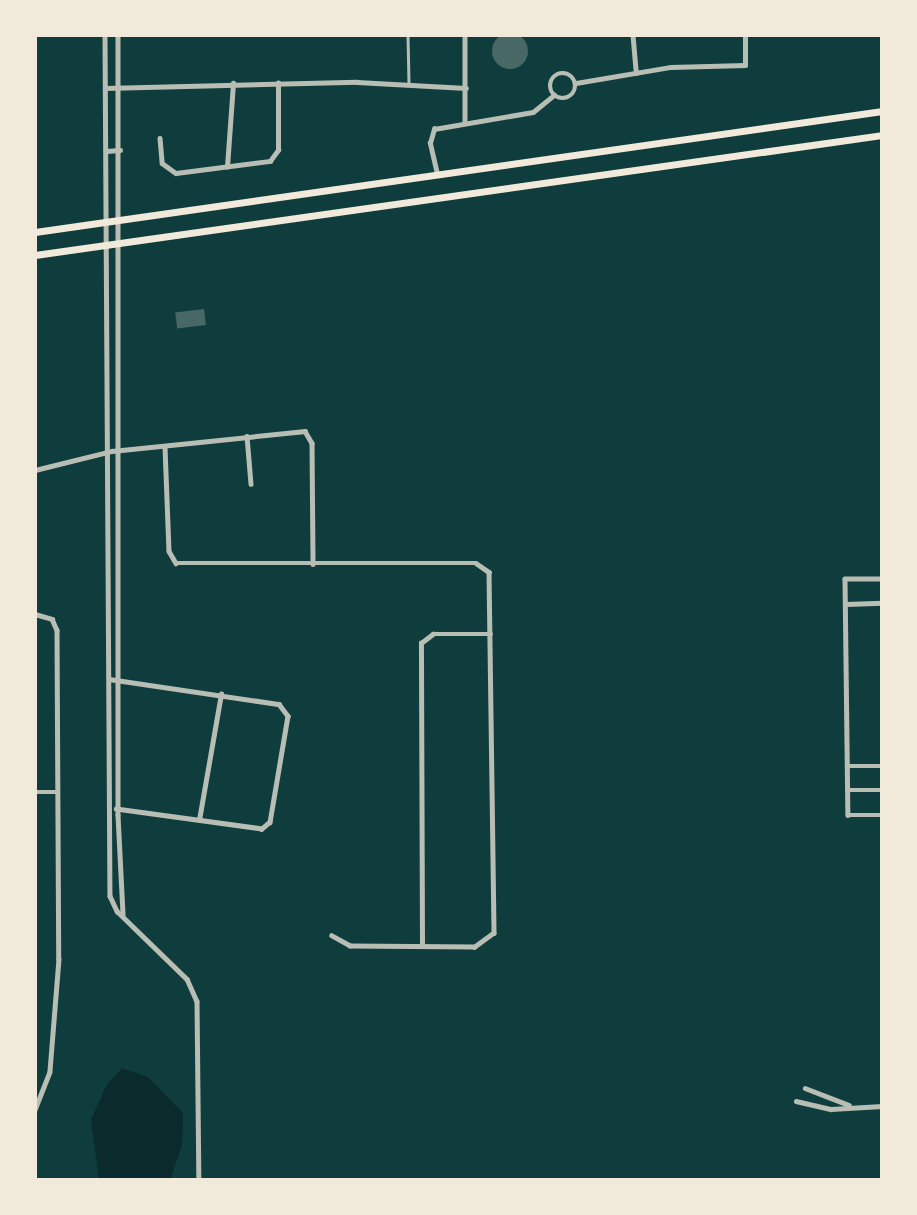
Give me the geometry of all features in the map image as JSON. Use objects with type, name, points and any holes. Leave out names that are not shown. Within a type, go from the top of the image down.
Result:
[{"type":"highway","points":[[35,232],[882,109]]},
{"type":"highway","points":[[35,255],[882,137]]},
{"type":"street","points":[[118,35],[121,220],[112,452],[110,896],[127,921],[187,979],[197,1001],[199,1180]]},
{"type":"street","points":[[465,35],[465,121]]},
{"type":"street","points":[[633,35],[636,73]]},
{"type":"street","points":[[576,83],[636,73],[745,65],[745,35]]},
{"type":"street","points":[[104,36],[119,903],[127,921]]},
{"type":"street","points":[[438,175],[430,136],[441,125],[533,112],[554,95],[555,75],[568,73],[576,83]]},
{"type":"street","points":[[228,167],[233,83]]},
{"type":"street","points":[[105,88],[233,83],[466,88]]},
{"type":"street","points":[[160,138],[162,163],[173,172],[228,167],[276,157],[278,83]]},
{"type":"street","points":[[554,95],[569,98],[576,83]]},
{"type":"street","points":[[106,151],[120,150]]},
{"type":"street","points":[[35,470],[112,452],[296,429],[312,443],[313,564]]},
{"type":"street","points":[[247,436],[251,484]]},
{"type":"street","points":[[165,447],[169,551],[176,563],[483,565],[489,572],[494,933],[482,946],[350,946],[332,936]]},
{"type":"street","points":[[882,579],[845,579],[848,815],[882,814]]},
{"type":"street","points":[[846,604],[882,603]]},
{"type":"street","points":[[35,614],[52,619],[57,630],[59,959],[50,1072],[35,1110]]},
{"type":"street","points":[[422,946],[421,643],[433,634],[491,634]]},
{"type":"street","points":[[109,679],[279,704],[288,721],[268,825],[253,831],[199,820],[109,809]]},
{"type":"street","points":[[199,820],[221,694]]},
{"type":"street","points":[[847,766],[882,765]]},
{"type":"street","points":[[847,790],[882,790]]},
{"type":"street","points":[[35,792],[58,792]]},
{"type":"street","points":[[805,1088],[850,1105]]},
{"type":"street","points":[[796,1101],[831,1109],[850,1105],[882,1106]]},
{"type":"lane","points":[[408,35],[409,87]]},
{"type":"water","points":[[122,1068],[148,1077],[183,1113],[182,1145],[170,1180],[99,1180],[91,1120],[107,1084]]},
{"type":"building","points":[[510,33],[523,38],[528,51],[523,64],[510,69],[497,64],[492,51],[497,38]]},
{"type":"building","points":[[204,309],[206,325],[177,328],[175,313]]}]
